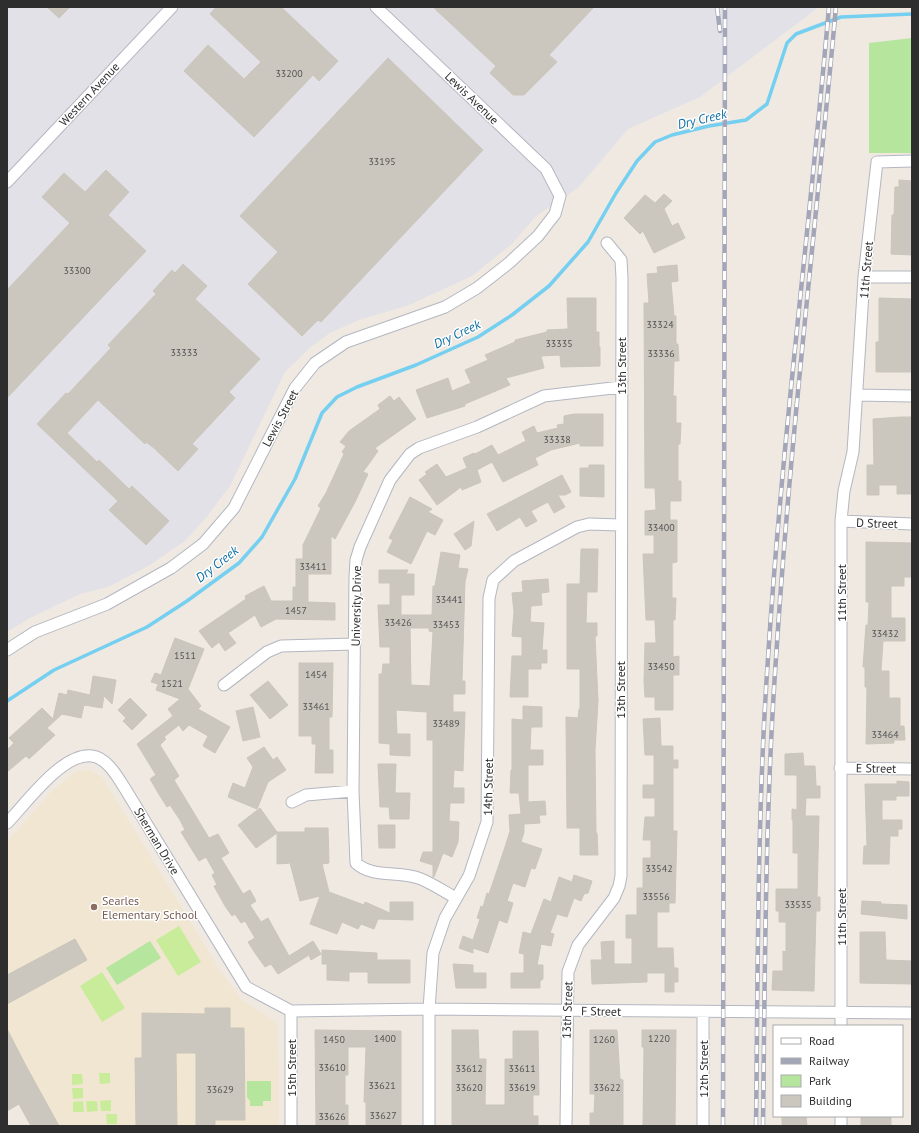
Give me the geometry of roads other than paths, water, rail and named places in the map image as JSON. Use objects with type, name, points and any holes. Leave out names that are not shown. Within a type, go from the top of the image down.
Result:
[{"type":"street","name":"Western Avenue","points":[[7,182],[172,7]]},
{"type":"street","name":"Lewis Avenue","points":[[376,7],[546,169],[560,196]]},
{"type":"street","name":"11th Street","points":[[841,1025],[841,521],[844,491],[853,452],[864,277],[878,162],[912,161]]},
{"type":"street","name":"Lewis Street","points":[[7,650],[35,632],[107,604],[171,568],[203,544],[234,508],[295,388],[314,363],[346,342],[445,307],[477,288],[509,263],[538,236],[554,214],[560,196]]},
{"type":"street","name":"13th Street","points":[[566,1126],[566,1010],[568,972],[578,945],[614,898],[621,876],[621,260],[607,243]]},
{"type":"street","points":[[864,277],[912,277]]},
{"type":"street","name":"University Drive","points":[[456,898],[420,879],[400,873],[369,872],[362,869],[356,863],[353,791],[355,576],[360,547],[390,480],[410,454],[419,448],[478,427],[544,396],[621,387]]},
{"type":"street","points":[[857,395],[912,396]]},
{"type":"street","name":"D Street","points":[[841,521],[912,524]]},
{"type":"street","name":"14th Street","points":[[429,1126],[429,1009],[433,953],[445,918],[469,876],[487,822],[489,598],[493,580],[514,561],[577,528],[589,524],[620,525]]},
{"type":"street","points":[[224,685],[267,652],[281,646],[355,644]]},
{"type":"street","name":"Sherman Drive","points":[[7,823],[44,780],[77,758],[92,756],[104,762],[114,771],[246,987],[291,1011]]},
{"type":"street","name":"E Street","points":[[840,768],[912,769]]},
{"type":"street","points":[[292,802],[306,795],[353,791]]},
{"type":"street","name":"F Street","points":[[291,1011],[429,1009],[912,1014]]},
{"type":"street","name":"15th Street","points":[[291,1011],[291,1126]]},
{"type":"street","name":"12th Street","points":[[703,1013],[703,1126]]},
{"type":"waterway","name":"Dry Creek","points":[[7,701],[54,670],[147,627],[187,601],[239,563],[262,537],[295,479],[322,413],[337,397],[357,387],[416,365],[478,337],[512,315],[549,286],[588,242],[616,193],[637,161],[655,142],[672,135],[709,126],[746,120],[767,104],[787,43],[796,34],[841,17],[912,14]]},
{"type":"railway","points":[[717,7],[720,31]]},
{"type":"railway","points":[[723,1126],[725,7]]},
{"type":"railway","points":[[756,1126],[760,834],[764,716],[788,414],[829,7]]},
{"type":"railway","points":[[763,1126],[765,950],[772,716],[788,495],[836,7]]},
{"type":"place","name":"Searles Elementary School","points":[[94,907]]}]
